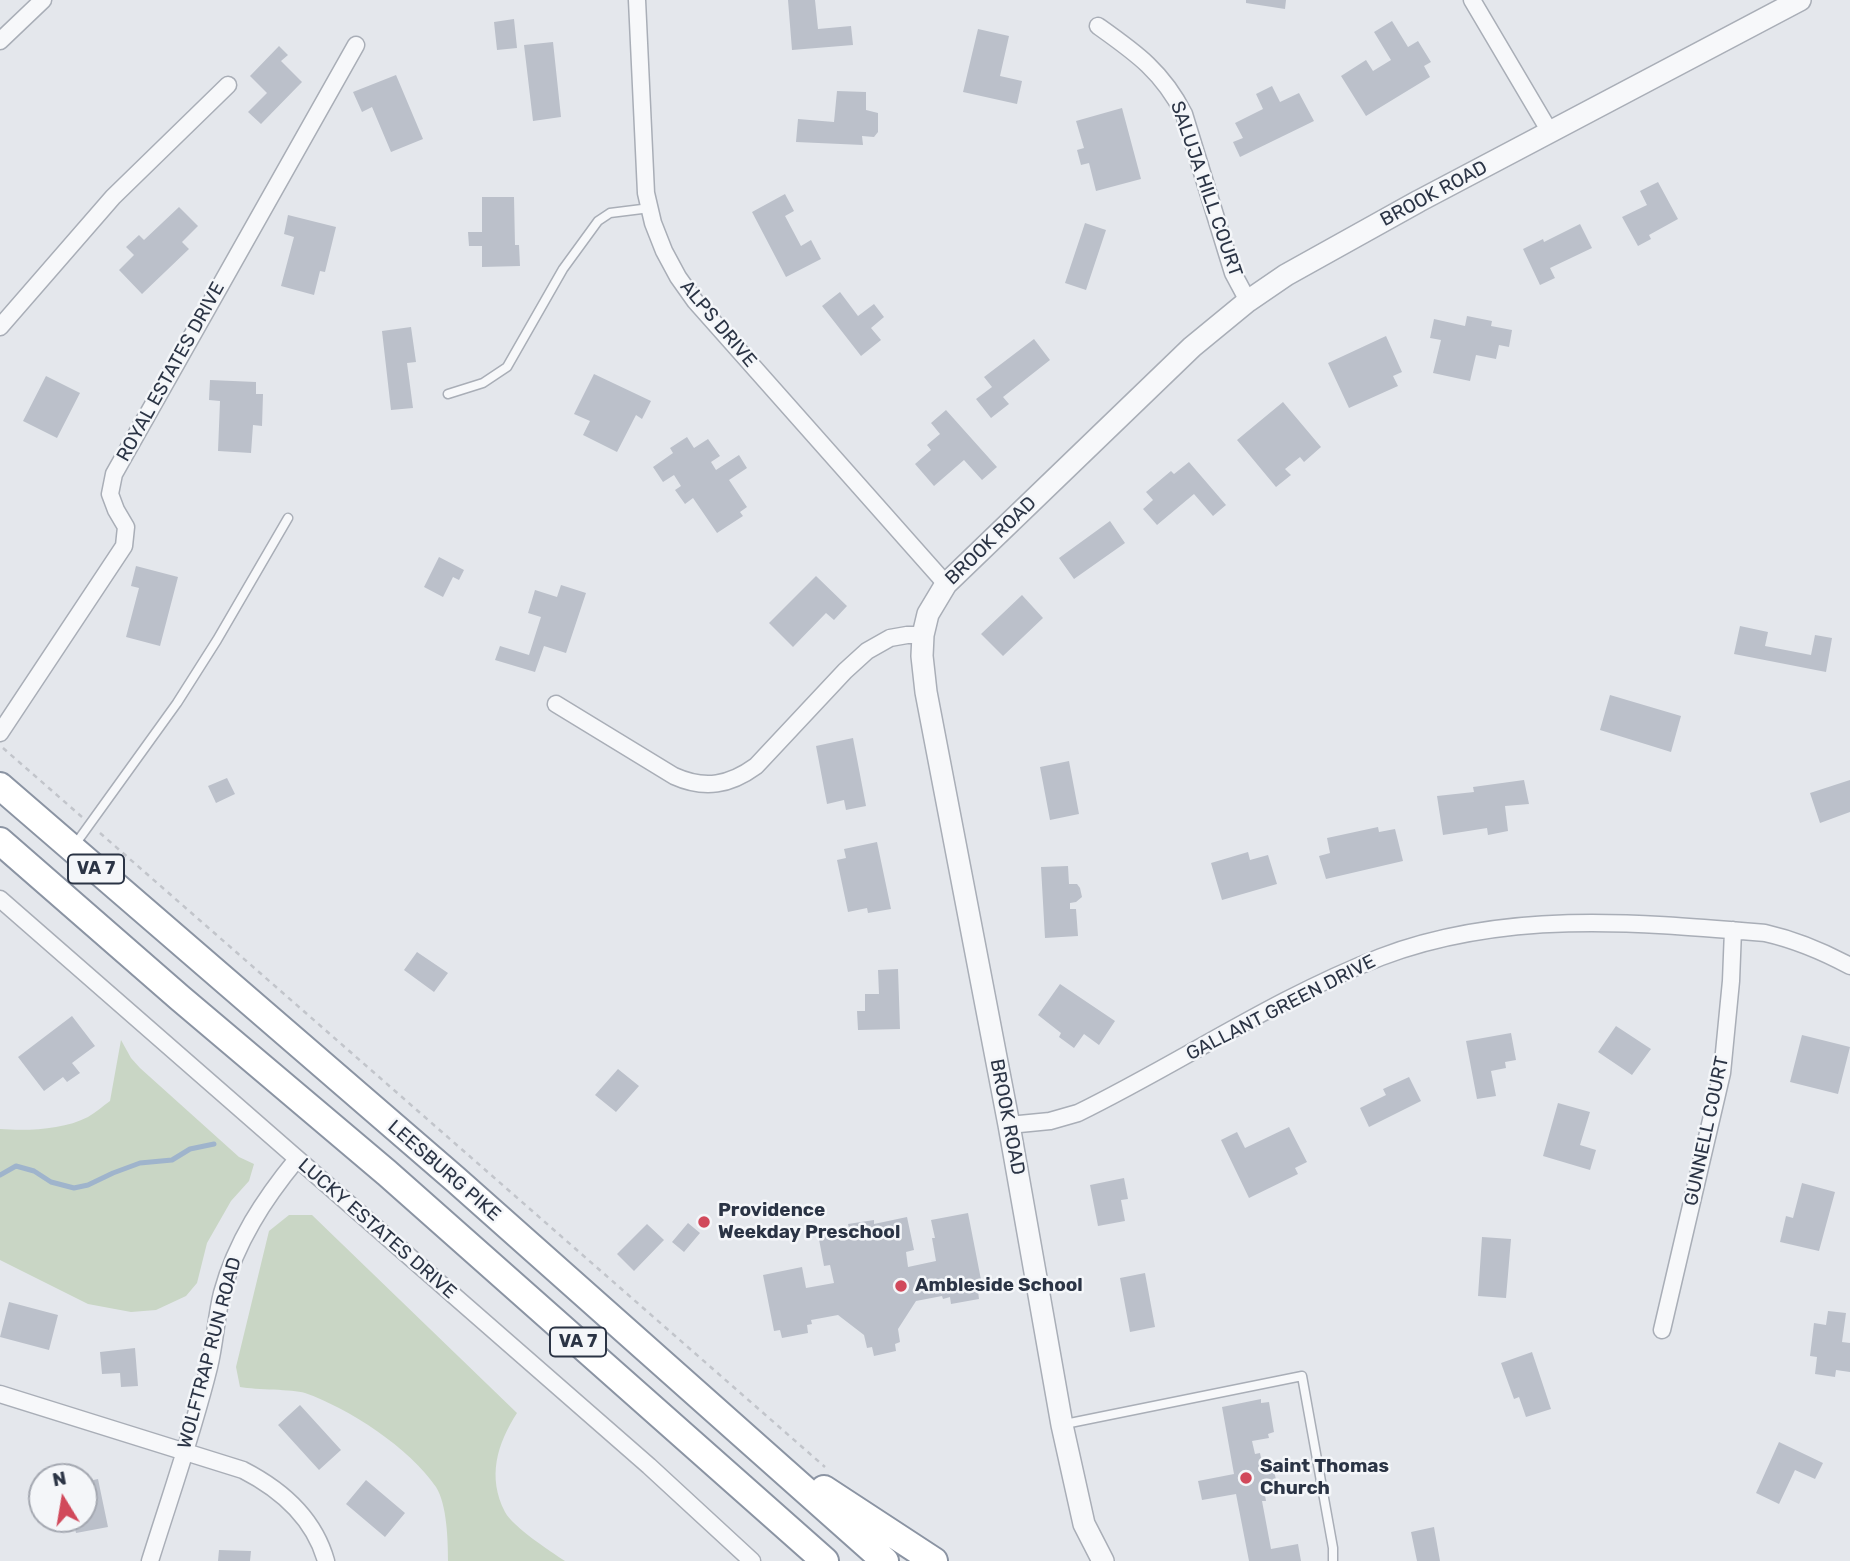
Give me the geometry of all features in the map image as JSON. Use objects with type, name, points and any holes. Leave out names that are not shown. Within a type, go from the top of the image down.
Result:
[{"type":"highway","name":"LEESBURG PIKE","points":[[0,786],[445,1170],[885,1561]]},
{"type":"highway","points":[[0,809],[143,934],[165,946],[192,952]]},
{"type":"highway","name":"LEESBURG PIKE","points":[[0,841],[180,999],[397,1182],[825,1561]]},
{"type":"highway","points":[[745,1435],[934,1561]]},
{"type":"street","points":[[0,41],[43,0]]},
{"type":"street","name":"ALPS DRIVE","points":[[637,0],[644,174],[649,208],[665,254],[695,301],[946,584]]},
{"type":"street","points":[[1472,0],[1550,132]]},
{"type":"street","name":"BROOK ROAD","points":[[1103,1561],[1084,1524],[1062,1424],[1009,1125],[926,692],[922,656],[928,614],[946,584],[1192,347],[1248,301],[1308,263],[1419,201],[1800,0]]},
{"type":"street","name":"SALUJA HILL COURT","points":[[1098,26],[1141,56],[1173,93],[1184,114],[1233,273],[1248,301]]},
{"type":"street","name":"ROYAL ESTATES DRIVE","points":[[0,733],[124,546],[126,527],[110,494],[114,474],[356,45]]},
{"type":"street","points":[[0,327],[113,197],[228,85]]},
{"type":"street","points":[[556,704],[674,776],[706,786],[724,783],[742,776],[756,766],[867,651],[890,638],[923,635]]},
{"type":"street","name":"LUCKY ESTATES DRIVE","points":[[0,899],[649,1466],[752,1561]]},
{"type":"street","name":"GALLANT GREEN DRIVE","points":[[1009,1125],[1051,1121],[1078,1113],[1338,975],[1384,956],[1432,941],[1510,927],[1571,922],[1732,930],[1792,939],[1850,966]]},
{"type":"street","name":"GUNNELL COURT","points":[[1662,1330],[1722,1073],[1731,981],[1732,930]]},
{"type":"street","name":"WOLFTRAP RUN ROAD","points":[[150,1561],[209,1366],[222,1293],[237,1251],[267,1198],[297,1159]]},
{"type":"street","points":[[0,1394],[243,1470],[286,1498],[311,1528],[322,1547],[326,1561]]},
{"type":"lane","points":[[448,394],[484,383],[508,367],[563,269],[597,221],[610,213],[649,208]]},
{"type":"lane","points":[[73,849],[177,703],[288,518]]},
{"type":"lane","points":[[1062,1424],[1302,1376],[1333,1548],[1333,1561]]},
{"type":"path","points":[[0,745],[829,1471]]},
{"type":"green space","points":[[121,1040],[140,1068],[239,1157],[254,1164],[249,1181],[231,1201],[207,1243],[197,1283],[186,1296],[156,1310],[131,1312],[88,1304],[0,1260],[0,1129],[33,1130],[56,1127],[88,1117],[110,1101]]},
{"type":"green space","points":[[289,1215],[312,1215],[517,1413],[504,1437],[497,1461],[496,1486],[500,1499],[505,1512],[516,1525],[565,1561],[448,1561],[446,1523],[440,1494],[425,1472],[411,1458],[377,1431],[322,1400],[305,1393],[240,1387],[236,1367],[269,1231]]},
{"type":"building","points":[[788,0],[815,0],[818,29],[851,26],[853,45],[792,50]]},
{"type":"building","points":[[1246,0],[1286,0],[1285,9],[1246,3]]},
{"type":"building","points":[[514,19],[517,48],[497,50],[494,22]]},
{"type":"building","points":[[1392,21],[1408,47],[1418,41],[1431,62],[1424,66],[1430,77],[1366,116],[1341,76],[1366,60],[1373,71],[1391,60],[1374,32]]},
{"type":"building","points":[[978,29],[1009,36],[1000,76],[1022,81],[1017,104],[963,92]]},
{"type":"building","points":[[553,42],[561,117],[533,121],[524,45]]},
{"type":"building","points":[[279,46],[288,55],[281,61],[302,82],[261,124],[248,112],[267,93],[250,76]]},
{"type":"building","points":[[396,75],[423,139],[391,152],[372,107],[362,112],[353,92]]},
{"type":"building","points":[[1272,86],[1280,102],[1299,93],[1314,121],[1240,157],[1233,142],[1243,138],[1235,123],[1263,109],[1256,94]]},
{"type":"building","points":[[837,91],[866,92],[866,110],[878,113],[878,132],[874,137],[862,136],[863,145],[796,142],[798,119],[834,122]]},
{"type":"building","points":[[1122,108],[1141,179],[1096,191],[1089,163],[1081,165],[1077,150],[1084,148],[1076,121]]},
{"type":"building","points":[[1658,182],[1678,219],[1649,235],[1651,239],[1638,246],[1622,217],[1647,205],[1640,191]]},
{"type":"building","points":[[785,194],[794,211],[785,216],[801,246],[811,240],[821,259],[786,277],[752,212]]},
{"type":"building","points":[[482,197],[514,197],[515,245],[519,245],[520,266],[482,267],[482,246],[469,246],[468,232],[482,232]]},
{"type":"building","points":[[179,207],[198,226],[182,242],[189,249],[142,294],[119,270],[134,255],[126,247],[139,235],[144,240]]},
{"type":"building","points":[[288,215],[336,227],[325,272],[320,271],[314,295],[281,286],[294,237],[284,234]]},
{"type":"building","points":[[1085,223],[1106,230],[1086,290],[1065,283]]},
{"type":"building","points":[[1580,224],[1592,248],[1550,268],[1555,278],[1540,285],[1523,249]]},
{"type":"building","points":[[840,292],[858,316],[874,304],[884,317],[871,328],[881,340],[861,356],[822,306]]},
{"type":"building","points":[[1467,316],[1492,321],[1491,326],[1512,330],[1509,347],[1499,345],[1496,359],[1476,355],[1470,381],[1433,373],[1441,340],[1430,338],[1434,319],[1465,326]]},
{"type":"building","points":[[411,327],[416,362],[407,363],[413,408],[391,410],[382,331]]},
{"type":"building","points":[[1386,336],[1402,372],[1393,376],[1398,386],[1349,408],[1328,363]]},
{"type":"building","points":[[1034,339],[1050,360],[1003,397],[1009,404],[991,418],[976,399],[992,387],[984,377]]},
{"type":"building","points":[[594,374],[651,401],[642,419],[636,415],[617,452],[583,435],[590,421],[574,414]]},
{"type":"building","points":[[46,376],[80,393],[57,438],[23,421]]},
{"type":"building","points":[[210,380],[256,382],[256,394],[263,394],[262,426],[253,425],[251,453],[218,451],[220,401],[209,400]]},
{"type":"building","points":[[1283,402],[1321,447],[1304,462],[1300,457],[1285,469],[1291,475],[1276,487],[1237,440]]},
{"type":"building","points":[[946,410],[997,467],[982,480],[964,460],[934,486],[915,464],[931,450],[927,445],[940,434],[931,423]]},
{"type":"building","points":[[687,437],[694,448],[708,439],[720,456],[711,462],[716,470],[739,455],[747,468],[729,480],[747,507],[740,512],[743,516],[717,533],[693,498],[685,504],[675,490],[681,486],[674,475],[663,482],[653,467],[673,453],[670,448]]},
{"type":"building","points":[[1189,462],[1226,505],[1213,516],[1194,494],[1157,525],[1143,509],[1153,500],[1146,492],[1171,471],[1174,474]]},
{"type":"building","points":[[1110,521],[1125,543],[1074,579],[1059,558]]},
{"type":"building","points":[[439,557],[464,570],[459,580],[453,577],[443,597],[424,587]]},
{"type":"building","points":[[136,566],[178,577],[160,646],[126,637],[139,588],[131,586]]},
{"type":"building","points":[[816,576],[847,606],[834,620],[826,613],[793,647],[769,623]]},
{"type":"building","points":[[561,585],[586,593],[566,653],[544,646],[535,672],[495,660],[500,646],[529,655],[541,617],[528,613],[535,590],[557,597]]},
{"type":"building","points":[[1022,595],[1043,618],[1003,656],[981,634]]},
{"type":"building","points":[[1740,626],[1768,632],[1765,646],[1811,655],[1815,635],[1832,638],[1826,672],[1734,654]]},
{"type":"building","points":[[1610,695],[1681,716],[1671,752],[1600,730]]},
{"type":"building","points":[[853,738],[866,806],[846,810],[844,800],[827,804],[816,746]]},
{"type":"building","points":[[1069,761],[1079,814],[1050,820],[1040,767]]},
{"type":"building","points":[[227,778],[235,794],[216,803],[208,786]]},
{"type":"building","points":[[1524,780],[1529,804],[1505,806],[1508,831],[1488,835],[1487,828],[1443,835],[1437,796],[1474,792],[1473,787]]},
{"type":"building","points":[[1850,780],[1850,812],[1820,823],[1810,793]]},
{"type":"building","points":[[1378,827],[1379,832],[1395,829],[1403,861],[1326,879],[1319,856],[1330,853],[1327,838]]},
{"type":"building","points":[[877,842],[891,909],[868,913],[867,908],[848,912],[837,860],[846,858],[844,849]]},
{"type":"building","points":[[1248,852],[1250,860],[1268,855],[1277,884],[1222,900],[1211,863]]},
{"type":"building","points":[[1068,866],[1069,884],[1077,884],[1082,897],[1070,903],[1070,909],[1076,909],[1078,936],[1045,938],[1041,867]]},
{"type":"building","points":[[417,952],[448,973],[434,992],[404,970]]},
{"type":"building","points":[[898,969],[900,1029],[858,1030],[857,1011],[865,1011],[865,994],[879,994],[878,970]]},
{"type":"building","points":[[1060,984],[1115,1021],[1099,1045],[1084,1034],[1074,1048],[1059,1037],[1061,1033],[1038,1015]]},
{"type":"building","points":[[72,1016],[95,1046],[72,1063],[80,1073],[67,1082],[63,1077],[44,1091],[18,1057]]},
{"type":"building","points":[[1616,1026],[1651,1049],[1632,1075],[1598,1052]]},
{"type":"building","points":[[1511,1033],[1516,1060],[1505,1062],[1506,1068],[1491,1071],[1496,1096],[1477,1099],[1466,1041]]},
{"type":"building","points":[[1802,1035],[1850,1047],[1838,1094],[1790,1082]]},
{"type":"building","points":[[618,1069],[639,1086],[616,1112],[595,1095]]},
{"type":"building","points":[[1409,1077],[1421,1101],[1369,1127],[1360,1108],[1386,1095],[1383,1089]]},
{"type":"building","points":[[1558,1103],[1590,1112],[1580,1145],[1596,1150],[1590,1170],[1543,1156]]},
{"type":"building","points":[[1289,1127],[1307,1162],[1295,1168],[1298,1174],[1249,1198],[1221,1140],[1237,1132],[1245,1148]]},
{"type":"building","points":[[1124,1178],[1128,1199],[1121,1200],[1125,1221],[1098,1226],[1090,1185]]},
{"type":"building","points":[[1802,1183],[1835,1192],[1819,1251],[1780,1242],[1786,1216],[1793,1218]]},
{"type":"building","name":"Ambleside School","points":[[968,1213],[983,1290],[978,1291],[979,1299],[951,1304],[950,1297],[943,1299],[942,1296],[916,1301],[898,1329],[900,1342],[895,1344],[896,1351],[874,1356],[872,1347],[867,1348],[864,1335],[838,1315],[811,1320],[812,1324],[807,1325],[808,1333],[782,1338],[780,1330],[774,1331],[763,1275],[802,1267],[806,1288],[834,1283],[830,1265],[824,1266],[818,1234],[849,1228],[848,1224],[874,1220],[874,1224],[907,1217],[914,1250],[906,1252],[908,1267],[936,1261],[931,1220]]},
{"type":"building","points":[[688,1223],[700,1233],[684,1252],[672,1242]]},
{"type":"building","points":[[647,1224],[664,1240],[634,1271],[617,1254]]},
{"type":"building","points":[[1482,1237],[1511,1239],[1506,1298],[1478,1296]]},
{"type":"building","points":[[1145,1273],[1155,1327],[1130,1332],[1120,1278]]},
{"type":"building","points":[[9,1302],[58,1315],[49,1350],[0,1337]]},
{"type":"building","points":[[1828,1311],[1846,1313],[1842,1342],[1850,1343],[1850,1372],[1836,1370],[1835,1377],[1815,1374],[1817,1357],[1810,1356],[1814,1323],[1826,1325]]},
{"type":"building","points":[[135,1348],[138,1386],[121,1387],[120,1373],[102,1374],[100,1352]]},
{"type":"building","points":[[1532,1352],[1551,1409],[1526,1417],[1519,1397],[1514,1399],[1501,1363]]},
{"type":"building","name":"Saint Thomas Church","points":[[1261,1399],[1261,1403],[1269,1402],[1274,1432],[1268,1434],[1269,1438],[1252,1441],[1255,1454],[1260,1453],[1262,1463],[1268,1461],[1269,1465],[1273,1465],[1277,1485],[1264,1490],[1266,1501],[1262,1501],[1271,1549],[1298,1544],[1301,1561],[1249,1561],[1236,1494],[1202,1500],[1198,1481],[1234,1474],[1222,1407]]},
{"type":"building","points":[[300,1405],[341,1450],[319,1470],[278,1425]]},
{"type":"building","points":[[1779,1442],[1823,1463],[1815,1479],[1795,1470],[1779,1504],[1756,1493]]},
{"type":"building","points":[[98,1479],[108,1527],[98,1529]]},
{"type":"building","points":[[366,1480],[405,1513],[385,1537],[346,1504]]},
{"type":"building","points":[[1434,1527],[1440,1561],[1417,1561],[1411,1532]]},
{"type":"building","points":[[219,1550],[251,1551],[250,1561],[218,1561]]},
{"type":"waterway","points":[[0,1175],[16,1166],[34,1171],[51,1182],[74,1188],[88,1185],[140,1163],[172,1160],[190,1149],[214,1144]]},
{"type":"place","name":"Providence Weekday Preschool","points":[[704,1222]]},
{"type":"place","name":"Ambleside School","points":[[901,1286]]},
{"type":"place","name":"Saint Thomas Church","points":[[1246,1478]]}]
